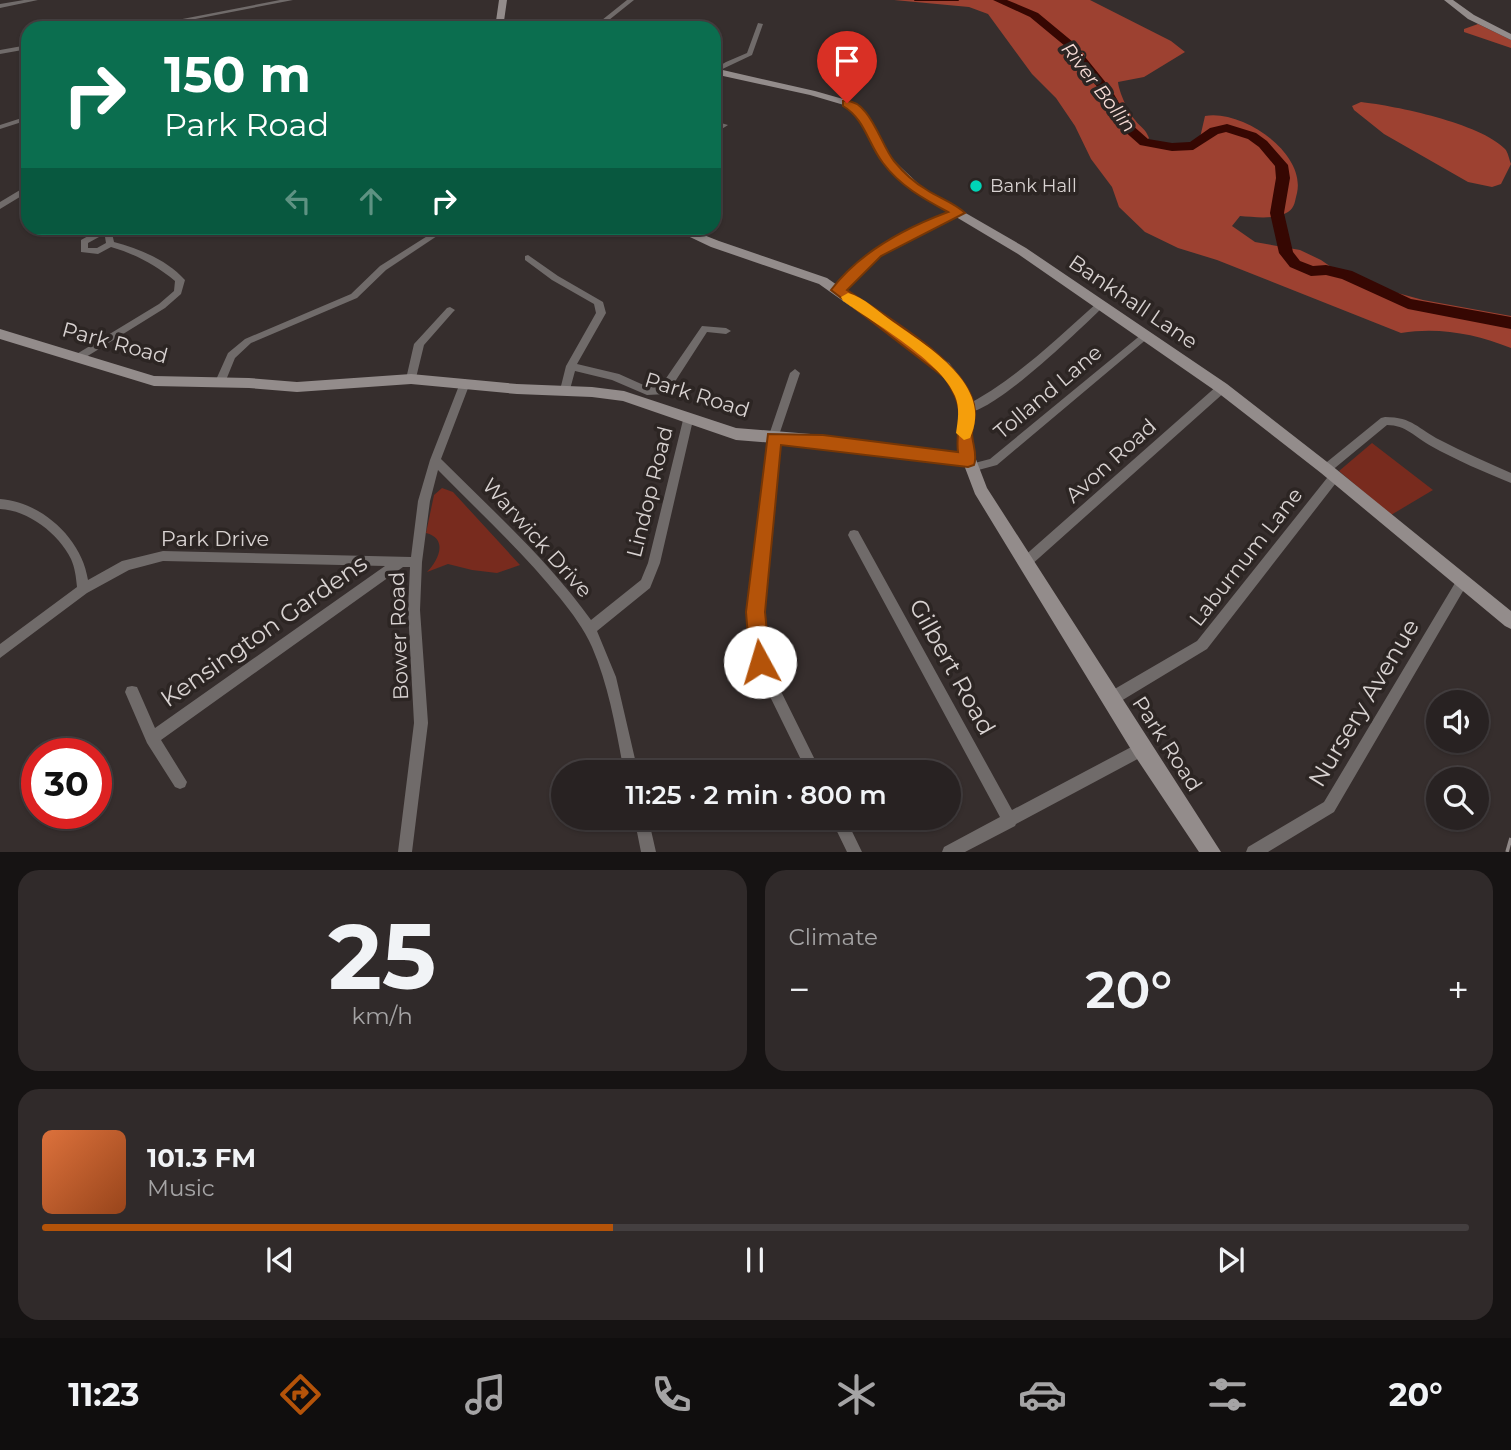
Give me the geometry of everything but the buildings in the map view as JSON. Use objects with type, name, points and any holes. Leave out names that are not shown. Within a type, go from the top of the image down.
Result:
[{"type":"street","points":[[0,6],[34,0]]},
{"type":"street","points":[[177,21],[290,0]]},
{"type":"street","points":[[500,21],[503,0]]},
{"type":"street","points":[[604,21],[631,0]]},
{"type":"street","points":[[1448,0],[1471,17],[1511,37]]},
{"type":"street","points":[[721,67],[750,54],[760,23]]},
{"type":"street","points":[[0,52],[21,48]]},
{"type":"street","name":"Bankhall Lane","points":[[721,72],[812,93],[860,111],[887,160],[920,191],[1021,251],[1222,388],[1511,621]]},
{"type":"street","points":[[0,127],[21,120]]},
{"type":"street","points":[[0,206],[21,193]]},
{"type":"street","points":[[838,290],[876,253],[932,223],[959,213]]},
{"type":"street","points":[[220,382],[231,356],[248,341],[354,296],[383,268],[433,235]]},
{"type":"street","points":[[693,235],[789,268],[838,290],[944,366],[957,383],[967,410],[964,436],[969,464]]},
{"type":"street","points":[[78,358],[162,306],[178,292],[180,280],[168,269],[132,249],[110,244]]},
{"type":"street","points":[[528,258],[555,278],[598,302],[601,313],[571,366],[565,390]]},
{"type":"street","points":[[967,410],[982,403],[1043,355],[1100,305]]},
{"type":"street","points":[[411,379],[419,344],[450,310]]},
{"type":"street","points":[[571,366],[615,377],[647,391],[663,391],[705,328],[726,331]]},
{"type":"street","name":"Park Road","points":[[0,334],[154,381],[297,387],[411,379],[624,396],[688,420],[736,434],[823,441],[969,464],[990,508],[1142,749],[1211,852]]},
{"type":"street","name":"Tolland Lane","points":[[969,464],[993,462],[1145,336]]},
{"type":"street","points":[[795,373],[773,438],[755,612],[760,662],[808,760]]},
{"type":"street","name":"Bower Road","points":[[405,852],[421,723],[409,562],[435,460],[465,383]]},
{"type":"street","name":"Avon Road","points":[[1026,562],[1222,388]]},
{"type":"street","name":"Lindop Road","points":[[589,629],[646,584],[654,563],[688,420]]},
{"type":"street","name":"Laburnum Lane","points":[[1111,699],[1202,645],[1330,473],[1385,421],[1411,426],[1433,442],[1511,478]]},
{"type":"street","name":"Warwick Drive","points":[[435,460],[551,579],[589,629],[617,704],[629,760]]},
{"type":"street","points":[[0,504],[10,503],[50,524],[77,559],[83,589]]},
{"type":"street","name":"Gilbert Road","points":[[854,535],[1010,821]]},
{"type":"street","name":"Park Drive","points":[[0,652],[83,589],[126,565],[163,556],[409,562]]},
{"type":"street","name":"Kensington Gardens","points":[[152,738],[409,562]]},
{"type":"street","name":"Nursery Avenue","points":[[1253,852],[1329,807],[1462,582]]},
{"type":"street","name":"Kensington Gardens","points":[[132,691],[152,738],[180,782]]},
{"type":"street","points":[[949,852],[1142,749]]},
{"type":"street","points":[[644,830],[649,852]]},
{"type":"street","points":[[844,830],[855,852]]},
{"type":"shaded area","points":[[894,0],[1090,0],[1171,41],[1185,52],[1144,77],[1118,82],[1130,112],[1149,138],[1145,142],[1185,147],[1199,142],[1205,116],[1236,119],[1252,126],[1281,149],[1297,178],[1297,193],[1290,210],[1283,215],[1271,217],[1240,216],[1232,226],[1255,242],[1300,250],[1321,260],[1350,280],[1423,300],[1511,316],[1511,348],[1457,333],[1401,333],[1217,260],[1178,248],[1145,232],[1119,207],[1112,187],[1091,159],[1075,126],[1056,98],[1032,74],[988,14],[969,7]]},
{"type":"shaded area","points":[[1478,24],[1511,40],[1511,48],[1464,32],[1464,29]]},
{"type":"shaded area","points":[[1361,102],[1437,117],[1477,131],[1505,149],[1511,164],[1501,184],[1492,187],[1468,182],[1384,134],[1354,110],[1352,106]]},
{"type":"shaded area","points":[[1372,443],[1433,490],[1391,515],[1339,471]]},
{"type":"shaded area","points":[[442,488],[453,492],[520,565],[497,573],[448,564],[427,572],[439,551],[437,540],[426,533],[434,495]]},
{"type":"waterway","points":[[915,0],[958,0]]},
{"type":"waterway","name":"River Bollin","points":[[998,0],[1034,15],[1069,44],[1107,92],[1126,126],[1144,142],[1172,147],[1193,146],[1214,131],[1227,128],[1252,136],[1263,144],[1281,165],[1283,178],[1277,213],[1286,253],[1295,264],[1311,271],[1326,270],[1347,275],[1408,304],[1511,323]]},
{"type":"railway","points":[[1507,852],[1511,838]]},
{"type":"slow traffic","points":[[848,297],[944,366],[951,374],[967,410],[964,433]]},
{"type":"place","name":"Bank Hall","points":[[976,186]]},
{"type":"route","points":[[760,662],[755,612],[773,438],[823,441],[968,460],[964,436],[967,410],[951,374],[944,366],[838,290],[876,253],[908,234],[959,213],[920,191],[901,176],[887,160],[860,111],[847,103]]}]
